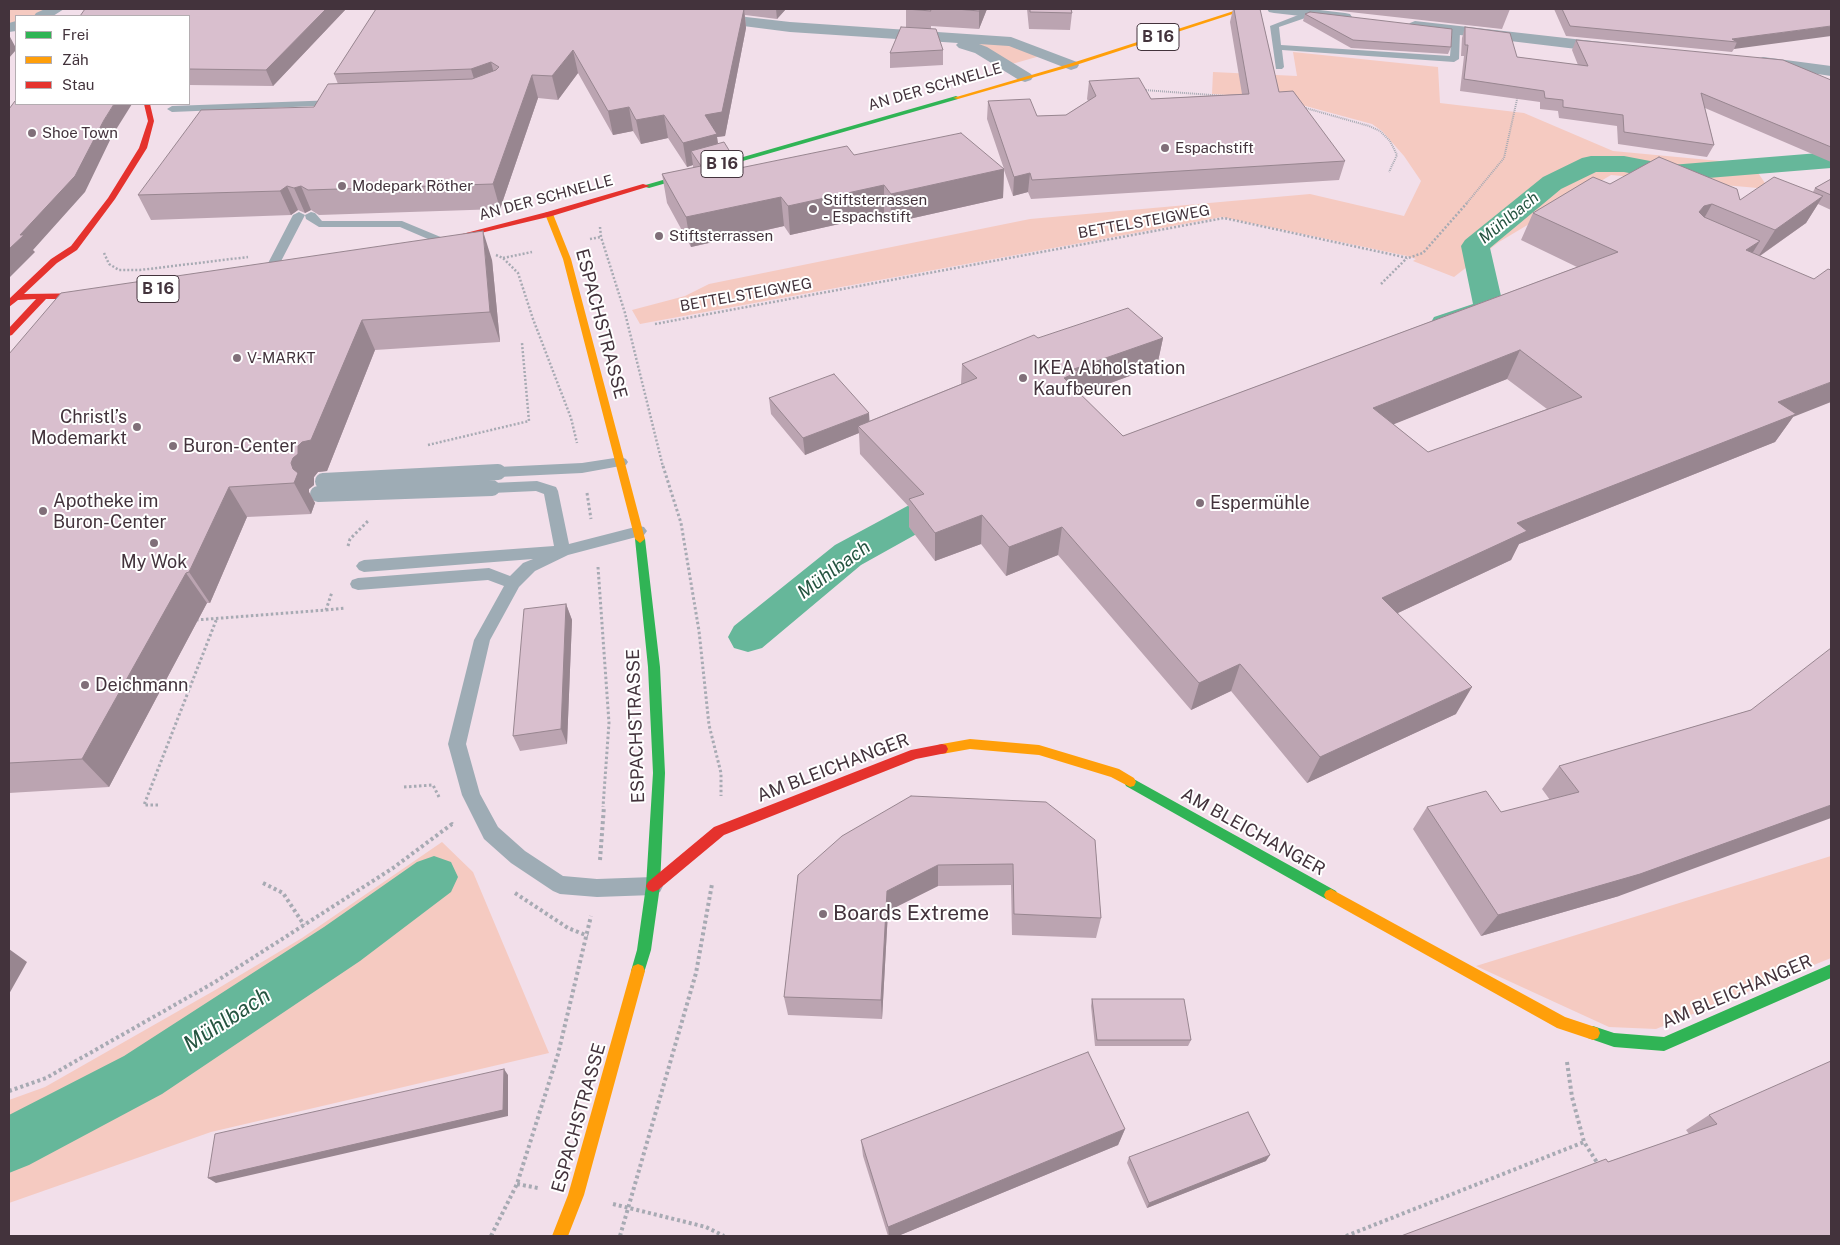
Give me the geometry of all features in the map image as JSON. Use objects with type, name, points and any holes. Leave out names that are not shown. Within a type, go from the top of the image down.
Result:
[{"type":"street","points":[[43,15],[57,9]]},
{"type":"street","points":[[642,9],[790,27],[898,36],[960,44],[981,50],[1025,77]]},
{"type":"street","name":"B 16","points":[[1071,64],[1245,9]]},
{"type":"street","points":[[1274,9],[1359,19]]},
{"type":"street","points":[[1398,24],[1627,49]]},
{"type":"street","points":[[898,36],[978,38],[1011,42],[1071,64]]},
{"type":"street","points":[[1747,60],[1831,70]]},
{"type":"street","name":"AN DER SCHNELLE","points":[[419,244],[549,214],[1071,64]]},
{"type":"street","points":[[12,300],[54,261],[74,248],[111,199],[144,148],[151,121],[147,105]]},
{"type":"street","name":"ESPACHSTRASSE","points":[[549,214],[567,259],[639,531],[654,667],[658,764],[653,886],[644,950],[576,1194],[560,1236]]},
{"type":"street","points":[[74,248],[74,262]]},
{"type":"street","points":[[9,333],[56,282]]},
{"type":"street","points":[[12,300],[44,296],[105,296]]},
{"type":"street","name":"AM BLEICHANGER","points":[[653,886],[719,831],[915,754],[970,744],[1040,750],[1114,773],[1462,969],[1562,1023],[1614,1040],[1664,1044],[1831,971]]},
{"type":"lane","points":[[1279,67],[1274,26],[1310,13]]},
{"type":"lane","points":[[1277,47],[1454,59],[1456,31]]},
{"type":"lane","points":[[172,109],[350,102]]},
{"type":"lane","points":[[271,269],[299,215]]},
{"type":"lane","points":[[311,215],[312,219],[319,224],[402,224],[439,240]]},
{"type":"lane","points":[[563,551],[551,491],[537,486],[492,488],[321,488],[498,472],[582,468],[621,462]]},
{"type":"lane","points":[[364,566],[563,551],[639,531]]},
{"type":"lane","points":[[563,551],[529,567],[514,583],[482,640],[456,744],[471,795],[491,833],[518,857],[560,885],[597,888],[653,886]]},
{"type":"lane","points":[[358,584],[489,574],[514,583]]},
{"type":"path","points":[[1142,90],[1230,96]]},
{"type":"path","points":[[1381,284],[1408,258],[1423,253],[1437,239],[1504,158],[1518,94]]},
{"type":"path","points":[[1300,107],[1369,126],[1380,131],[1390,141],[1396,155],[1389,172]]},
{"type":"path","name":"BETTELSTEIGWEG","points":[[655,324],[1224,218],[1408,258]]},
{"type":"path","points":[[102,250],[109,264],[119,270],[179,266],[280,253]]},
{"type":"path","points":[[425,446],[529,421],[522,343]]},
{"type":"path","points":[[347,548],[350,539],[372,516]]},
{"type":"path","points":[[326,610],[335,583]]},
{"type":"path","points":[[188,620],[350,608]]},
{"type":"path","points":[[158,805],[144,805],[218,618]]},
{"type":"path","points":[[404,787],[433,785],[442,803]]},
{"type":"path","points":[[449,817],[458,832]]},
{"type":"path","points":[[9,1091],[46,1078],[215,982],[393,868],[452,824]]},
{"type":"path","points":[[263,883],[283,893],[304,925]]},
{"type":"path","points":[[491,1236],[517,1184],[558,1054],[588,936],[568,928],[510,890]]},
{"type":"path","points":[[1562,1023],[1572,1097],[1584,1142],[1599,1166]]},
{"type":"path","points":[[1346,1236],[1584,1142]]},
{"type":"path","points":[[517,1184],[576,1194],[706,1226],[724,1236]]},
{"type":"shaded area","points":[[9,9],[53,9],[39,15],[15,15],[15,24],[9,27]]},
{"type":"shaded area","points":[[966,41],[1008,45],[1040,56],[1012,64]]},
{"type":"shaded area","points":[[1293,52],[1438,67],[1440,103],[1524,113],[1613,151],[1752,164],[1769,189],[1611,175],[1499,242],[1454,277],[1413,261],[1416,259],[1407,256],[1222,217],[640,324],[632,310],[685,296],[709,284],[1030,219],[1310,194],[1404,216],[1421,181],[1404,156],[1382,131],[1372,124],[1276,98],[1212,94],[1213,72],[1297,76]]},
{"type":"shaded area","points":[[442,842],[473,872],[549,1053],[211,1132],[9,1203],[9,1100],[45,1087],[217,989],[302,938]]},
{"type":"shaded area","points":[[1831,856],[1831,958],[1656,1029],[1609,1027],[1476,966]]},
{"type":"building","points":[[85,9],[326,9],[266,70],[190,69],[190,15],[81,15]]},
{"type":"building","points":[[376,9],[744,9],[722,112],[705,115],[717,134],[683,143],[664,115],[636,120],[629,107],[608,111],[573,50],[552,76],[532,75],[493,184],[308,190],[301,186],[294,188],[287,186],[280,191],[138,195],[201,110],[314,107],[328,84],[472,79],[496,70],[499,67],[491,62],[471,69],[334,74]]},
{"type":"building","points":[[906,9],[930,9],[931,11]]},
{"type":"building","points":[[956,9],[980,9],[979,11]]},
{"type":"building","points":[[1030,9],[1071,9],[1072,13],[1030,12]]},
{"type":"building","points":[[1234,9],[1260,9],[1279,92],[1293,91],[1345,161],[1032,180],[1030,173],[1014,177],[988,101],[1030,99],[1037,116],[1066,115],[1096,96],[1089,81],[1139,78],[1151,99],[1249,94]]},
{"type":"building","points":[[1562,9],[1831,9],[1831,26],[1732,39],[1737,42],[1570,26]]},
{"type":"building","points":[[1310,12],[1452,29],[1451,47],[1353,40],[1305,14]]},
{"type":"building","points":[[901,27],[936,29],[943,50],[890,53]]},
{"type":"building","points":[[1465,27],[1510,33],[1517,57],[1588,66],[1576,40],[1783,60],[1831,80],[1831,147],[1701,93],[1714,145],[1624,132],[1623,115],[1563,107],[1563,100],[1545,98],[1544,91],[1464,79],[1468,45],[1465,45]]},
{"type":"building","points":[[15,101],[15,105],[113,105],[75,176],[20,235],[24,235],[9,249],[9,109]]},
{"type":"building","points":[[961,133],[1004,169],[891,194],[884,185],[788,206],[781,197],[686,217],[662,174],[701,166],[691,151],[724,142],[740,168],[847,146],[854,155]]},
{"type":"building","points":[[1659,157],[1737,189],[1740,200],[1774,177],[1823,196],[1775,230],[1712,204],[1704,206],[1699,212],[1704,217],[1760,241],[1746,250],[1814,279],[1828,269],[1831,270],[1831,382],[1778,402],[1796,414],[1517,523],[1527,531],[1382,598],[1472,687],[1320,757],[1240,664],[1199,683],[1062,527],[1009,547],[982,515],[935,533],[909,499],[924,494],[858,426],[977,378],[962,364],[1034,335],[1038,338],[1128,308],[1163,338],[1074,369],[1078,372],[1064,378],[1123,436],[1618,252],[1533,213],[1593,177],[1610,184]],"holes":[[[1520,350],[1582,397],[1428,452],[1373,408]]]},
{"type":"building","points":[[1831,179],[1831,195],[1815,188]]},
{"type":"building","name":"Buron-Center","points":[[483,231],[490,312],[362,320],[311,440],[302,442],[298,446],[298,454],[291,463],[293,469],[298,473],[294,483],[229,487],[189,572],[186,573],[82,759],[9,763],[9,354],[61,293]]},
{"type":"building","points":[[834,374],[869,413],[803,438],[769,398]]},
{"type":"building","points":[[566,604],[561,729],[513,736],[524,609]]},
{"type":"building","points":[[1831,648],[1831,805],[1640,874],[1498,915],[1427,807],[1486,791],[1501,812],[1579,792],[1559,766],[1751,710]]},
{"type":"building","points":[[911,796],[1046,802],[1095,840],[1101,918],[1014,914],[1013,864],[938,865],[887,891],[881,1000],[784,997],[798,875],[842,836]]},
{"type":"building","points":[[1092,999],[1184,999],[1191,1040],[1097,1040]]},
{"type":"building","points":[[1088,1052],[1125,1129],[888,1227],[861,1140]]},
{"type":"building","points":[[1831,1061],[1831,1236],[1401,1236],[1606,1159],[1608,1162],[1717,1124],[1709,1115]]},
{"type":"building","points":[[504,1069],[503,1110],[208,1178],[215,1134]]},
{"type":"building","points":[[1248,1112],[1270,1155],[1149,1203],[1129,1157]]},
{"type":"waterway","name":"Mühlbach","points":[[1445,324],[1489,309],[1475,246],[1552,183],[1591,164],[1624,164],[1671,173],[1831,160]]},
{"type":"waterway","name":"Mühlbach","points":[[748,637],[848,555],[952,498]]},
{"type":"waterway","name":"Mühlbach","points":[[9,1145],[143,1075],[342,944],[434,877]]},
{"type":"traffic: fast","points":[[646,186],[956,98]]},
{"type":"traffic: fast","points":[[638,971],[644,950],[653,886],[659,773],[654,667],[640,539]]},
{"type":"traffic: fast","points":[[1130,782],[1331,895]]},
{"type":"traffic: fast","points":[[1593,1033],[1614,1040],[1664,1044],[1831,971]]},
{"type":"traffic: slow","points":[[956,98],[1071,65],[1245,9]]},
{"type":"traffic: slow","points":[[549,214],[567,259],[640,539]]},
{"type":"traffic: slow","points":[[942,749],[970,744],[1039,750],[1115,773],[1130,782]]},
{"type":"traffic: slow","points":[[1331,895],[1562,1023],[1593,1033]]},
{"type":"traffic: slow","points":[[560,1236],[576,1195],[638,971]]},
{"type":"traffic: jam","points":[[16,297],[54,261],[74,248],[111,199],[143,148],[151,121],[147,105]]},
{"type":"traffic: jam","points":[[447,239],[549,214],[646,186]]},
{"type":"traffic: jam","points":[[9,333],[44,296]]},
{"type":"traffic: jam","points":[[9,304],[16,297],[96,296]]},
{"type":"traffic: jam","points":[[653,886],[719,831],[915,754],[942,749]]},
{"type":"place","name":"Shoe Town","points":[[32,133]]},
{"type":"place","name":"Espachstift","points":[[1165,148]]},
{"type":"place","name":"Modepark Röther","points":[[342,186]]},
{"type":"place","name":"Stiftsterrassen - Espachstift","points":[[813,209]]},
{"type":"place","name":"Stiftsterrassen","points":[[659,236]]},
{"type":"place","name":"V-MARKT","points":[[237,358]]},
{"type":"place","name":"IKEA Abholstation Kaufbeuren","points":[[1023,378]]},
{"type":"place","name":"Christl’s Modemarkt","points":[[137,427]]},
{"type":"place","name":"Buron-Center","points":[[173,446]]},
{"type":"place","name":"Espermühle","points":[[1200,503]]},
{"type":"place","name":"Apotheke im Buron-Center","points":[[43,511]]},
{"type":"place","name":"My Wok","points":[[154,543]]},
{"type":"place","name":"Deichmann","points":[[85,685]]},
{"type":"place","name":"Boards Extreme","points":[[823,914]]}]
